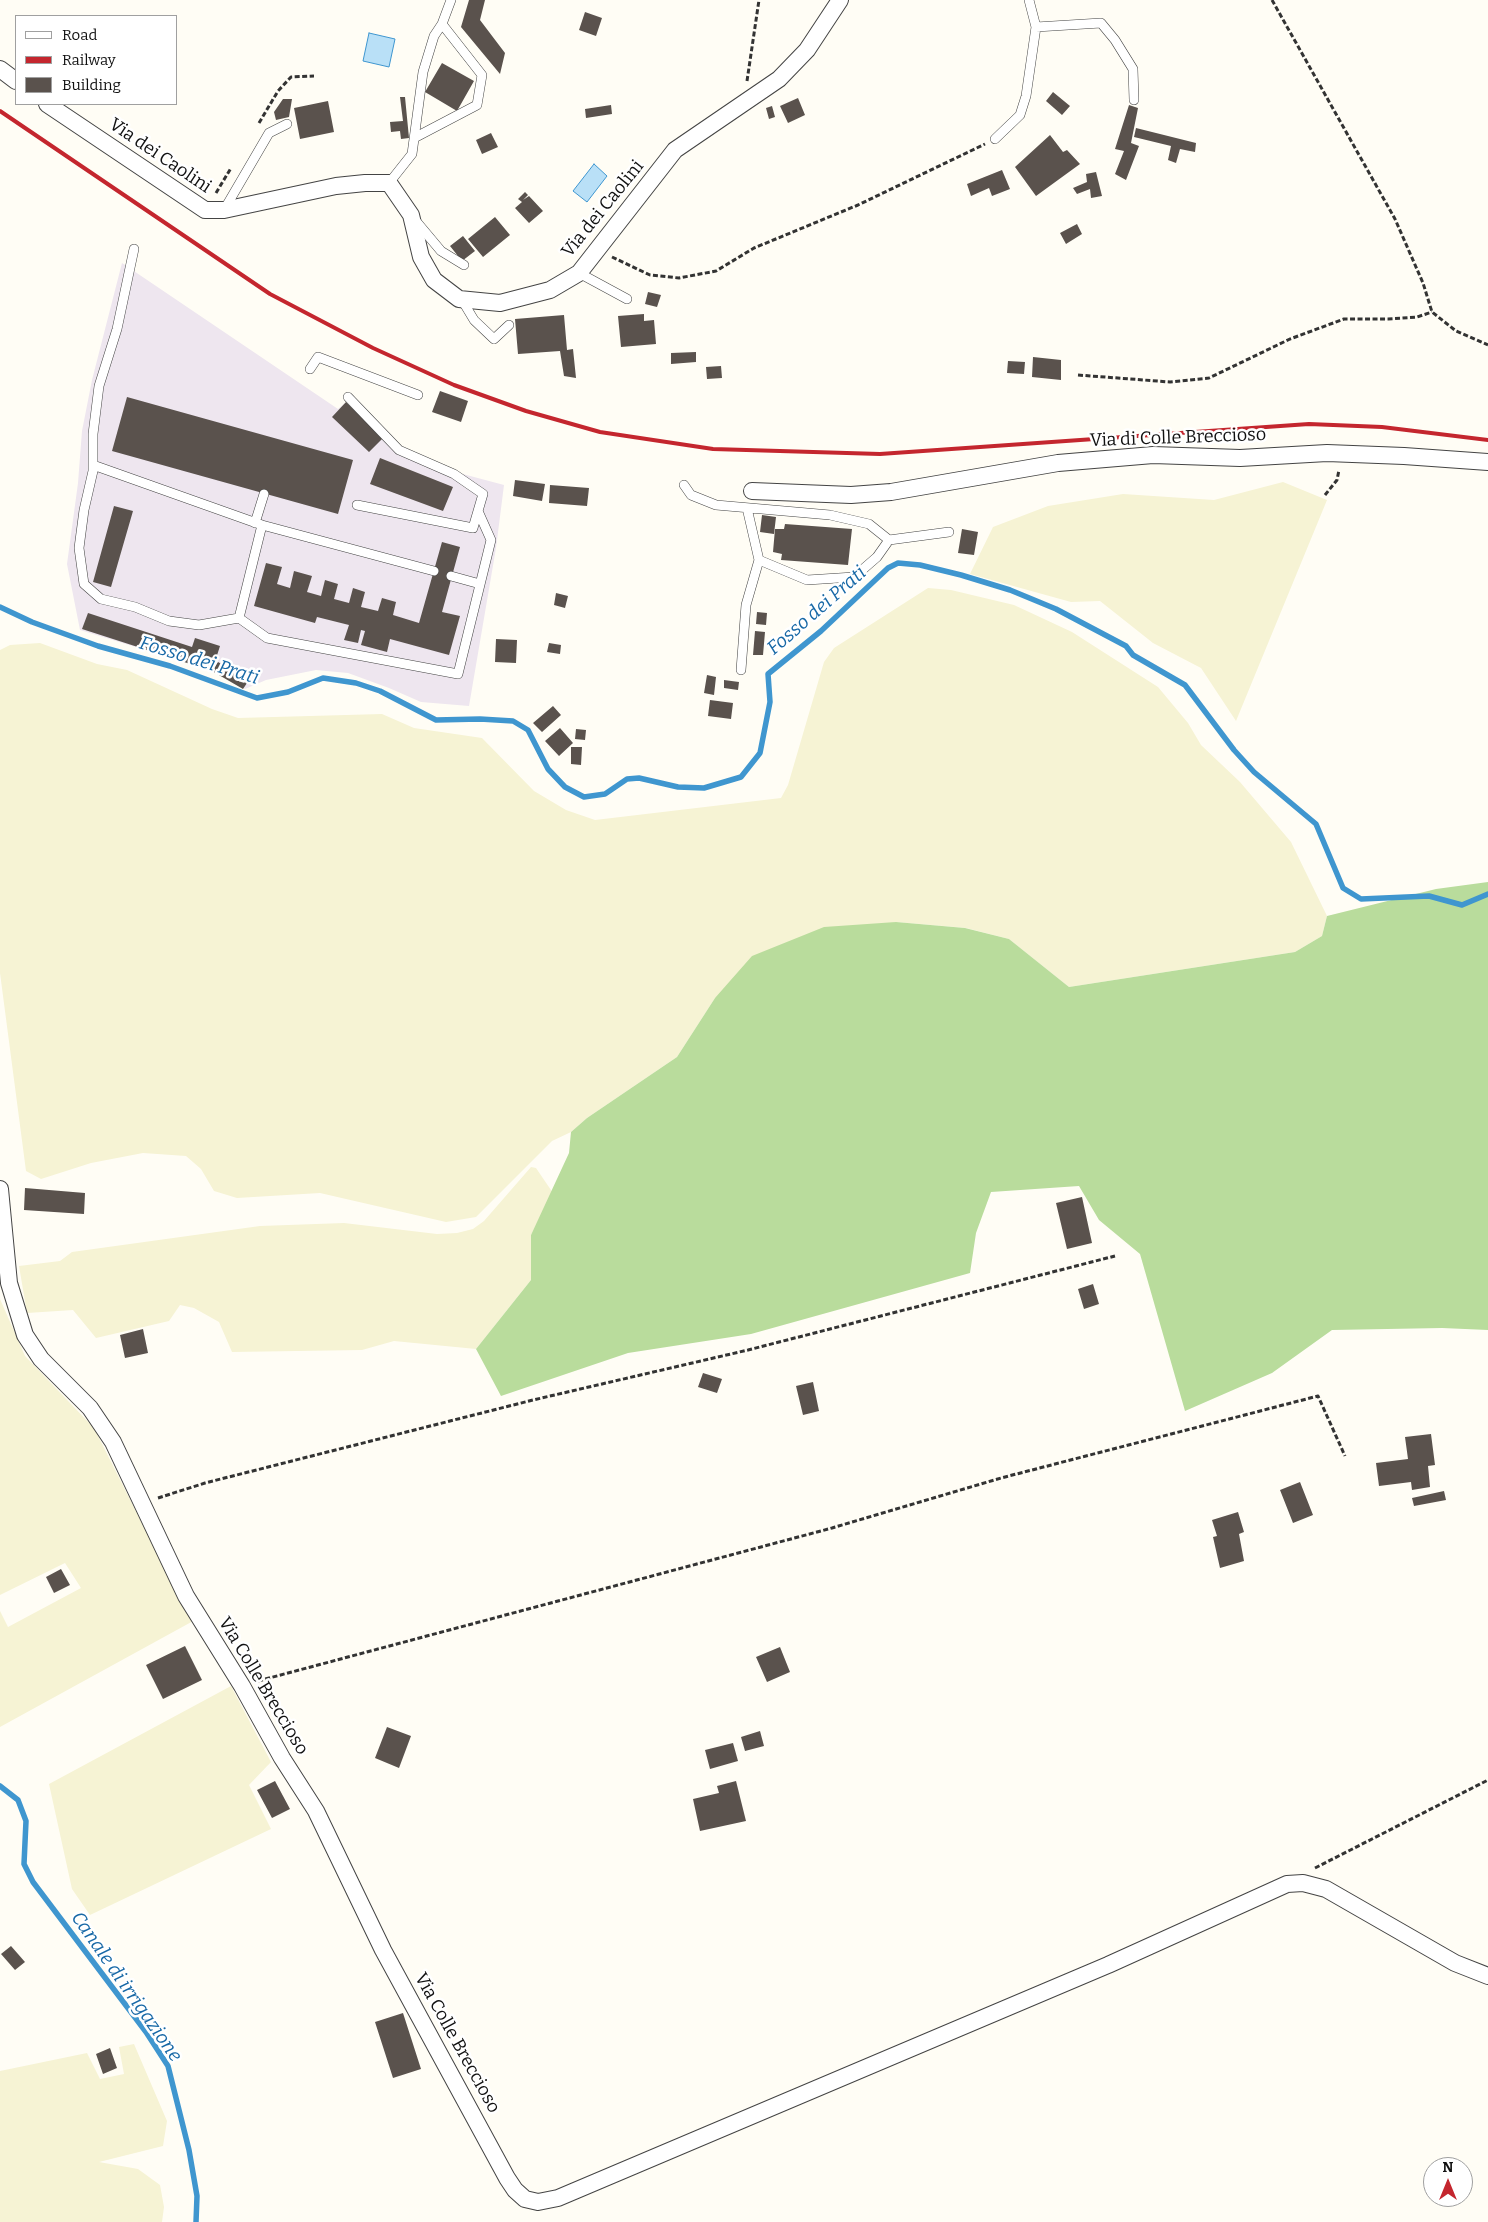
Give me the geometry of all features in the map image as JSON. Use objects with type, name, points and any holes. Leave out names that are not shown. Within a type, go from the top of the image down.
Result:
[{"type":"street","name":"Via dei Caolini","points":[[462,300],[500,303],[550,290],[579,273],[675,150],[779,79],[807,50],[840,0]]},
{"type":"street","points":[[0,69],[15,80]]},
{"type":"street","name":"Via dei Caolini","points":[[49,105],[205,210],[224,210],[336,186],[390,183]]},
{"type":"street","points":[[390,183],[411,215],[421,257],[434,280],[462,300]]},
{"type":"street","name":"Via di Colle Breccioso","points":[[752,492],[851,495],[883,492],[1058,463],[1153,455],[1240,458],[1343,454],[1488,462]]},
{"type":"street","name":"Via Colle Breccioso","points":[[0,1189],[1,1233],[9,1284],[25,1335],[41,1359],[80,1397],[99,1419],[113,1442],[186,1596],[242,1686],[282,1758],[323,1823],[379,1942],[506,2178],[525,2199],[538,2202],[558,2198],[1081,1977],[1287,1884],[1303,1883],[1326,1889],[1455,1963],[1488,1976]]},
{"type":"lane","points":[[390,183],[412,154],[416,137],[423,72],[434,36],[442,24],[451,0]]},
{"type":"lane","points":[[995,139],[1020,115],[1026,96],[1036,26],[1029,0]]},
{"type":"lane","points":[[1036,26],[1101,23],[1115,40],[1133,69],[1134,100]]},
{"type":"lane","points":[[416,137],[477,105],[482,75],[442,24]]},
{"type":"lane","points":[[224,210],[269,133],[287,124]]},
{"type":"lane","points":[[411,215],[441,251],[464,265]]},
{"type":"lane","points":[[134,249],[117,329],[99,386],[93,434],[93,465],[79,548],[84,584],[101,599],[135,607],[169,621],[199,625],[239,618],[267,638],[458,674],[491,540],[478,511]]},
{"type":"lane","points":[[579,273],[627,299]]},
{"type":"lane","points":[[462,300],[474,320],[494,339],[509,325]]},
{"type":"lane","points":[[310,369],[318,357],[418,395]]},
{"type":"lane","points":[[348,397],[399,450],[454,474],[483,494],[473,528],[357,505]]},
{"type":"lane","points":[[93,465],[259,524],[434,572]]},
{"type":"lane","points":[[684,485],[691,495],[716,504],[830,515],[869,524],[889,540],[949,532]]},
{"type":"lane","points":[[239,618],[264,494]]},
{"type":"lane","points":[[741,670],[746,605],[759,560],[747,508]]},
{"type":"lane","points":[[759,560],[807,580],[854,577],[877,557],[889,540]]},
{"type":"lane","points":[[451,576],[480,584]]},
{"type":"path","points":[[736,107],[740,91],[748,78],[759,0]]},
{"type":"path","points":[[1272,0],[1395,219],[1423,283],[1432,312],[1456,331],[1488,345]]},
{"type":"path","points":[[598,250],[650,275],[679,278],[716,270],[754,248],[867,201],[995,139]]},
{"type":"path","points":[[1078,375],[1170,382],[1209,378],[1281,343],[1344,319],[1417,317],[1432,312]]},
{"type":"path","points":[[1324,495],[1337,480],[1343,454]]},
{"type":"path","points":[[142,1503],[215,1480],[532,1400],[748,1350],[1115,1256]]},
{"type":"path","points":[[242,1686],[832,1528],[1001,1478],[1318,1396],[1345,1456]]},
{"type":"path","points":[[1312,1869],[1488,1780]]},
{"type":"shaded area","points":[[122,263],[338,409],[345,403],[388,439],[444,469],[504,485],[496,548],[469,706],[421,702],[348,673],[316,670],[266,680],[245,689],[214,671],[80,630],[67,564],[78,483],[82,431],[92,380]]},
{"type":"shaded area","points":[[1283,482],[1327,500],[1236,721],[1201,668],[1153,643],[1100,601],[1071,602],[970,574],[993,527],[1048,506],[1123,494],[1214,500]]},
{"type":"shaded area","points":[[928,588],[951,590],[1014,605],[1072,632],[1158,687],[1188,723],[1201,745],[1240,782],[1291,842],[1327,916],[1322,936],[1295,952],[1069,987],[1009,939],[966,928],[896,922],[715,998],[677,1057],[587,1118],[571,1132],[552,1141],[476,1217],[446,1222],[320,1193],[237,1198],[214,1191],[201,1169],[186,1156],[143,1153],[91,1163],[41,1179],[26,1171],[0,973],[0,650],[10,645],[40,643],[97,664],[127,670],[212,709],[238,718],[382,714],[414,728],[482,738],[534,791],[566,810],[595,820],[781,798],[788,785],[824,662],[834,648]]},
{"type":"shaded area","points":[[531,1167],[536,1168],[553,1193],[531,1235],[531,1280],[476,1349],[394,1341],[362,1350],[232,1352],[219,1322],[194,1308],[180,1305],[169,1321],[96,1338],[73,1310],[27,1313],[19,1266],[60,1261],[72,1252],[260,1226],[344,1223],[437,1234],[457,1233],[473,1229],[484,1221]]},
{"type":"shaded area","points":[[0,1299],[25,1356],[94,1428],[155,1549],[195,1620],[0,1727],[0,1611],[8,1627],[81,1588],[65,1563],[0,1595]]},
{"type":"shaded area","points":[[231,1686],[271,1762],[249,1785],[271,1829],[90,1915],[72,1889],[49,1784]]},
{"type":"shaded area","points":[[134,2044],[167,2121],[163,2146],[99,2162],[138,2169],[160,2185],[164,2207],[162,2222],[0,2222],[0,2071],[87,2053],[100,2079],[124,2074],[119,2047]]},
{"type":"green space","points":[[1488,882],[1488,1330],[1442,1328],[1332,1330],[1272,1373],[1185,1411],[1140,1254],[1099,1220],[1079,1186],[991,1192],[976,1233],[970,1273],[751,1334],[628,1353],[501,1396],[476,1349],[531,1280],[531,1235],[569,1153],[571,1132],[587,1118],[677,1057],[715,998],[752,956],[824,927],[896,922],[965,928],[1009,939],[1069,987],[1295,952],[1322,936],[1327,916],[1436,889]]},
{"type":"water","points":[[369,33],[395,39],[389,67],[363,61]]},
{"type":"water","points":[[594,164],[607,176],[587,202],[573,191]]},
{"type":"building","points":[[469,0],[485,0],[480,20],[505,53],[500,74],[461,27]]},
{"type":"building","points":[[585,12],[602,18],[596,36],[579,30]]},
{"type":"building","points":[[442,63],[474,81],[457,111],[425,92]]},
{"type":"building","points":[[1053,92],[1070,106],[1062,115],[1046,101]]},
{"type":"building","points":[[400,97],[405,97],[409,138],[401,139],[400,131],[391,132],[390,122],[403,121]]},
{"type":"building","points":[[798,98],[805,115],[788,123],[780,106]]},
{"type":"building","points":[[283,99],[292,99],[289,117],[276,120],[274,112]]},
{"type":"building","points":[[328,101],[334,132],[300,139],[294,108]]},
{"type":"building","points":[[611,105],[612,114],[586,118],[585,109]]},
{"type":"building","points":[[1129,105],[1138,108],[1131,143],[1139,146],[1126,180],[1115,174],[1124,151],[1115,149]]},
{"type":"building","points":[[772,106],[775,117],[769,119],[766,108]]},
{"type":"building","points":[[1136,128],[1196,143],[1195,152],[1180,149],[1176,163],[1168,160],[1171,146],[1134,137]]},
{"type":"building","points":[[491,133],[498,147],[482,154],[476,140]]},
{"type":"building","points":[[1050,135],[1063,152],[1067,150],[1080,164],[1036,196],[1015,167]]},
{"type":"building","points":[[1002,170],[1010,189],[992,196],[989,188],[971,196],[967,184]]},
{"type":"building","points":[[1096,172],[1102,196],[1091,198],[1090,189],[1077,194],[1073,188],[1087,182],[1086,174]]},
{"type":"building","points":[[525,192],[528,195],[523,200],[529,196],[543,211],[529,223],[515,208],[522,202],[518,199]]},
{"type":"building","points":[[495,217],[510,235],[483,257],[468,239]]},
{"type":"building","points":[[1077,224],[1082,234],[1066,244],[1060,233]]},
{"type":"building","points":[[463,236],[475,251],[462,261],[450,246]]},
{"type":"building","points":[[648,292],[661,295],[657,307],[645,304]]},
{"type":"building","points":[[644,314],[644,321],[654,320],[656,344],[621,347],[618,316]]},
{"type":"building","points":[[564,315],[567,350],[573,349],[576,378],[564,376],[560,351],[518,354],[515,319]]},
{"type":"building","points":[[696,352],[696,362],[671,364],[671,353]]},
{"type":"building","points":[[1033,357],[1061,360],[1061,380],[1032,377]]},
{"type":"building","points":[[1008,361],[1025,362],[1024,374],[1007,373]]},
{"type":"building","points":[[721,366],[722,378],[707,379],[706,367]]},
{"type":"building","points":[[440,391],[468,401],[461,422],[432,412]]},
{"type":"building","points":[[127,397],[353,460],[338,514],[112,451]]},
{"type":"building","points":[[346,402],[383,438],[369,452],[332,417]]},
{"type":"building","points":[[380,458],[453,487],[443,511],[370,484]]},
{"type":"building","points":[[515,480],[545,484],[542,501],[513,496]]},
{"type":"building","points":[[550,485],[589,488],[587,506],[549,503]]},
{"type":"building","points":[[114,506],[133,511],[111,587],[93,582]]},
{"type":"building","points":[[762,515],[776,517],[774,534],[760,532]]},
{"type":"building","points":[[785,524],[852,529],[848,565],[781,560],[782,554],[773,552],[775,529],[784,529]]},
{"type":"building","points":[[962,529],[978,532],[974,555],[958,553]]},
{"type":"building","points":[[442,542],[460,547],[442,612],[460,616],[449,655],[390,639],[387,652],[361,645],[365,631],[361,630],[358,643],[344,640],[349,625],[317,617],[315,623],[254,606],[266,563],[282,567],[277,584],[290,588],[294,571],[312,576],[307,592],[321,596],[325,580],[338,584],[334,599],[349,603],[353,588],[365,592],[361,607],[378,611],[382,598],[396,602],[393,615],[419,623]]},
{"type":"building","points":[[556,593],[568,596],[565,608],[554,605]]},
{"type":"building","points":[[757,612],[767,613],[766,625],[756,624]]},
{"type":"building","points":[[88,613],[192,647],[195,638],[220,646],[212,671],[82,629]]},
{"type":"building","points":[[755,631],[765,632],[763,655],[753,655]]},
{"type":"building","points":[[496,639],[517,640],[516,663],[495,662]]},
{"type":"building","points":[[549,643],[561,645],[560,654],[547,652]]},
{"type":"building","points":[[218,662],[249,680],[243,689],[212,671]]},
{"type":"building","points":[[707,675],[716,677],[714,695],[704,693]]},
{"type":"building","points":[[724,680],[739,682],[738,690],[724,688]]},
{"type":"building","points":[[710,700],[733,703],[731,719],[708,716]]},
{"type":"building","points":[[553,706],[561,715],[542,732],[533,723]]},
{"type":"building","points":[[560,728],[573,743],[559,756],[545,741]]},
{"type":"building","points":[[576,729],[586,730],[585,740],[575,739]]},
{"type":"building","points":[[571,747],[582,747],[581,765],[571,764]]},
{"type":"building","points":[[25,1188],[85,1193],[84,1214],[24,1210]]},
{"type":"building","points":[[1082,1197],[1092,1243],[1067,1249],[1056,1203]]},
{"type":"building","points":[[1093,1284],[1099,1304],[1084,1309],[1078,1289]]},
{"type":"building","points":[[143,1329],[148,1353],[125,1358],[120,1335]]},
{"type":"building","points":[[703,1373],[722,1379],[717,1393],[698,1387]]},
{"type":"building","points":[[813,1382],[819,1411],[803,1415],[796,1386]]},
{"type":"building","points":[[1431,1434],[1435,1465],[1428,1466],[1430,1487],[1412,1490],[1411,1482],[1379,1486],[1376,1463],[1408,1459],[1405,1437]]},
{"type":"building","points":[[1300,1482],[1313,1515],[1293,1523],[1280,1490]]},
{"type":"building","points":[[1444,1491],[1446,1500],[1414,1506],[1412,1498]]},
{"type":"building","points":[[1238,1512],[1244,1532],[1239,1534],[1244,1561],[1220,1568],[1213,1537],[1217,1536],[1212,1520]]},
{"type":"building","points":[[61,1569],[70,1585],[54,1593],[46,1577]]},
{"type":"building","points":[[185,1646],[202,1680],[163,1699],[146,1665]]},
{"type":"building","points":[[780,1647],[790,1672],[767,1682],[756,1657]]},
{"type":"building","points":[[387,1727],[411,1736],[399,1768],[375,1758]]},
{"type":"building","points":[[760,1731],[764,1746],[745,1751],[741,1737]]},
{"type":"building","points":[[733,1743],[738,1761],[710,1769],[705,1750]]},
{"type":"building","points":[[275,1781],[290,1809],[272,1818],[257,1790]]},
{"type":"building","points":[[736,1781],[746,1821],[700,1831],[693,1799],[719,1793],[717,1786]]},
{"type":"building","points":[[11,1946],[25,1962],[15,1970],[1,1954]]},
{"type":"building","points":[[403,2013],[421,2069],[393,2078],[375,2022]]},
{"type":"building","points":[[110,2048],[117,2068],[103,2074],[96,2054]]},
{"type":"waterway","name":"Fosso dei Prati","points":[[0,607],[32,622],[98,646],[170,666],[257,698],[288,692],[323,678],[356,683],[380,691],[436,720],[480,719],[513,721],[528,730],[548,769],[565,787],[584,797],[605,794],[627,779],[639,778],[678,787],[704,788],[741,777],[760,753],[770,702],[768,674],[821,631],[888,568],[898,563],[920,565],[1010,590],[1056,609],[1126,646],[1133,655],[1185,685],[1234,750],[1254,772],[1316,824],[1343,888],[1361,899],[1429,896],[1462,905],[1488,894]]},
{"type":"waterway","name":"Canale di irrigazione","points":[[0,1786],[18,1800],[26,1821],[24,1864],[33,1882],[146,2032],[168,2066],[189,2150],[197,2196],[196,2222]]},
{"type":"railway","points":[[0,111],[270,294],[373,348],[454,385],[526,411],[600,432],[713,449],[880,454],[1309,424],[1382,427],[1488,440]]}]
